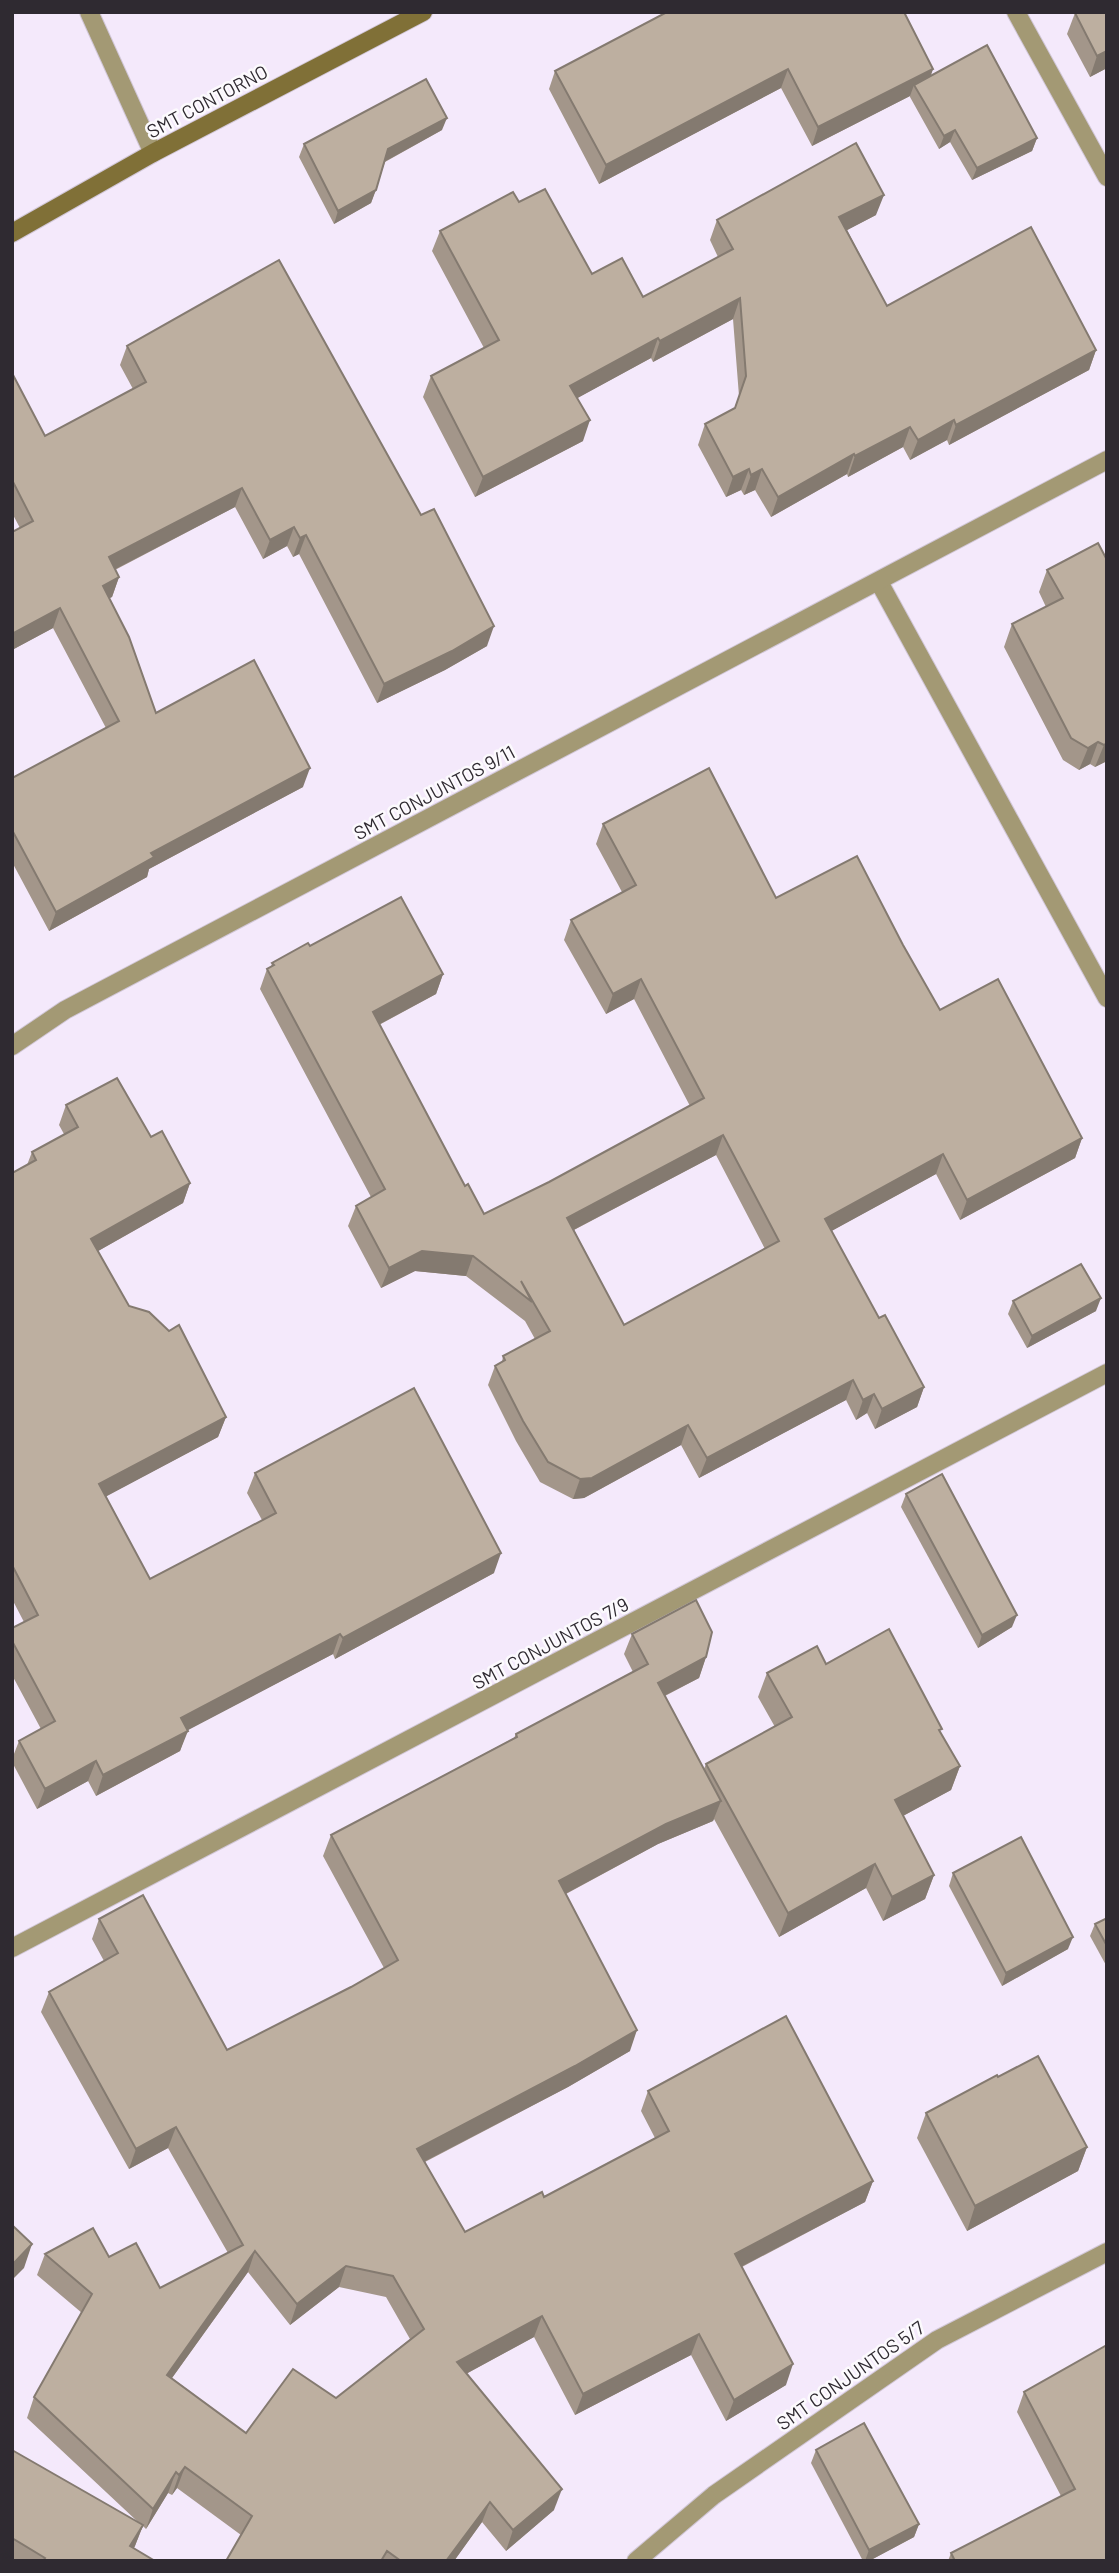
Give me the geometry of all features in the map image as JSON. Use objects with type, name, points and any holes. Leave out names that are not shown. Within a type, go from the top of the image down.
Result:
[{"type":"street","points":[[89,12],[153,153]]},
{"type":"street","name":"SMT CONTORNO","points":[[12,233],[153,153],[423,12]]},
{"type":"street","points":[[1016,12],[1107,177]]},
{"type":"street","name":"SMT CONJUNTOS 9/11","points":[[12,1046],[65,1010],[1107,460]]},
{"type":"street","points":[[879,582],[1107,998]]},
{"type":"street","name":"SMT CONJUNTOS 7/9","points":[[12,1948],[1107,1373]]},
{"type":"street","name":"SMT CONJUNTOS 5/7","points":[[636,2561],[714,2495],[937,2340],[1107,2252]]},
{"type":"building","points":[[667,12],[904,12],[933,69],[818,127],[788,69],[606,165],[555,71]]},
{"type":"building","points":[[1076,12],[1107,12],[1107,51],[1097,56]]},
{"type":"building","points":[[987,45],[1037,138],[977,168],[955,130],[944,136],[914,85]]},
{"type":"building","points":[[426,79],[447,118],[388,149],[376,190],[338,211],[304,144]]},
{"type":"building","points":[[856,143],[884,195],[839,217],[887,306],[1031,227],[1096,350],[956,425],[954,420],[918,440],[910,427],[855,456],[854,454],[778,497],[762,469],[751,475],[749,469],[733,477],[705,424],[735,408],[746,376],[740,298],[660,341],[658,338],[570,386],[590,420],[483,477],[431,376],[499,340],[440,231],[513,192],[519,202],[545,189],[592,274],[622,258],[643,297],[733,249],[717,220]]},
{"type":"building","points":[[279,260],[421,515],[434,509],[494,626],[452,651],[384,684],[306,535],[300,538],[294,527],[270,540],[242,488],[109,557],[119,577],[103,586],[129,637],[156,713],[254,660],[310,768],[151,853],[154,857],[56,912],[12,830],[12,778],[119,721],[60,608],[12,634],[12,532],[33,521],[12,480],[12,373],[45,436],[146,382],[127,346]]},
{"type":"building","points":[[1098,543],[1107,560],[1107,743],[1104,745],[1098,742],[1088,748],[1071,738],[1012,624],[1063,598],[1047,570]]},
{"type":"building","points":[[709,768],[776,898],[857,856],[940,1010],[998,979],[1082,1138],[967,1200],[943,1154],[825,1219],[879,1318],[885,1315],[924,1387],[882,1409],[874,1394],[863,1400],[853,1380],[707,1458],[688,1425],[592,1478],[580,1479],[548,1462],[495,1366],[505,1360],[503,1356],[550,1331],[521,1281],[532,1302],[473,1256],[422,1251],[389,1268],[356,1206],[385,1189],[267,969],[274,965],[272,963],[308,943],[310,946],[401,897],[443,974],[373,1012],[465,1186],[468,1184],[484,1214],[704,1098],[641,979],[613,994],[571,920],[636,885],[603,824]],"holes":[[[723,1135],[779,1241],[624,1325],[567,1218]]]},
{"type":"building","points":[[117,1078],[151,1137],[162,1131],[190,1183],[91,1239],[129,1306],[149,1312],[169,1331],[179,1325],[226,1417],[99,1484],[150,1579],[276,1513],[255,1473],[414,1388],[501,1553],[343,1638],[340,1634],[181,1718],[188,1731],[103,1775],[96,1761],[45,1789],[19,1741],[55,1721],[12,1641],[12,1628],[38,1615],[12,1565],[12,1173],[36,1160],[32,1152],[78,1127],[66,1105]]},
{"type":"building","points":[[1081,1264],[1101,1298],[1032,1336],[1013,1301]]},
{"type":"building","points":[[942,1474],[1017,1615],[982,1635],[906,1494]]},
{"type":"building","points":[[696,1600],[712,1632],[706,1657],[658,1683],[721,1801],[666,1824],[559,1881],[637,2030],[575,2066],[417,2149],[465,2232],[542,2192],[544,2197],[669,2131],[648,2091],[786,2016],[873,2181],[735,2254],[793,2364],[734,2400],[699,2334],[583,2394],[542,2316],[457,2362],[562,2489],[513,2530],[490,2502],[446,2561],[401,2561],[387,2551],[381,2561],[226,2561],[252,2516],[185,2467],[179,2475],[176,2472],[153,2509],[34,2397],[92,2294],[45,2254],[93,2228],[109,2257],[136,2243],[160,2288],[243,2245],[176,2127],[136,2149],[49,1992],[118,1953],[99,1919],[143,1895],[227,2050],[398,1960],[331,1835],[648,1664],[632,1634]],"holes":[[[255,2251],[297,2304],[346,2266],[393,2276],[424,2329],[336,2398],[293,2369],[246,2433],[167,2375]]]},
{"type":"building","points":[[889,1629],[960,1766],[895,1800],[934,1875],[892,1897],[875,1864],[788,1913],[706,1764],[792,1717],[767,1673],[817,1646],[826,1664]]},
{"type":"building","points":[[1021,1837],[1073,1937],[1006,1973],[953,1873]]},
{"type":"building","points":[[1107,1918],[1107,1946],[1095,1924]]},
{"type":"building","points":[[1038,2056],[1087,2147],[975,2206],[926,2113]]},
{"type":"building","points":[[12,2225],[32,2244],[12,2265]]},
{"type":"building","points":[[1107,2345],[1107,2561],[955,2561],[951,2553],[1075,2489],[1024,2392]]},
{"type":"building","points":[[864,2423],[919,2524],[869,2550],[816,2450]]},
{"type":"building","points":[[12,2450],[143,2525],[130,2546],[155,2561],[43,2561],[45,2558],[12,2538]]}]
